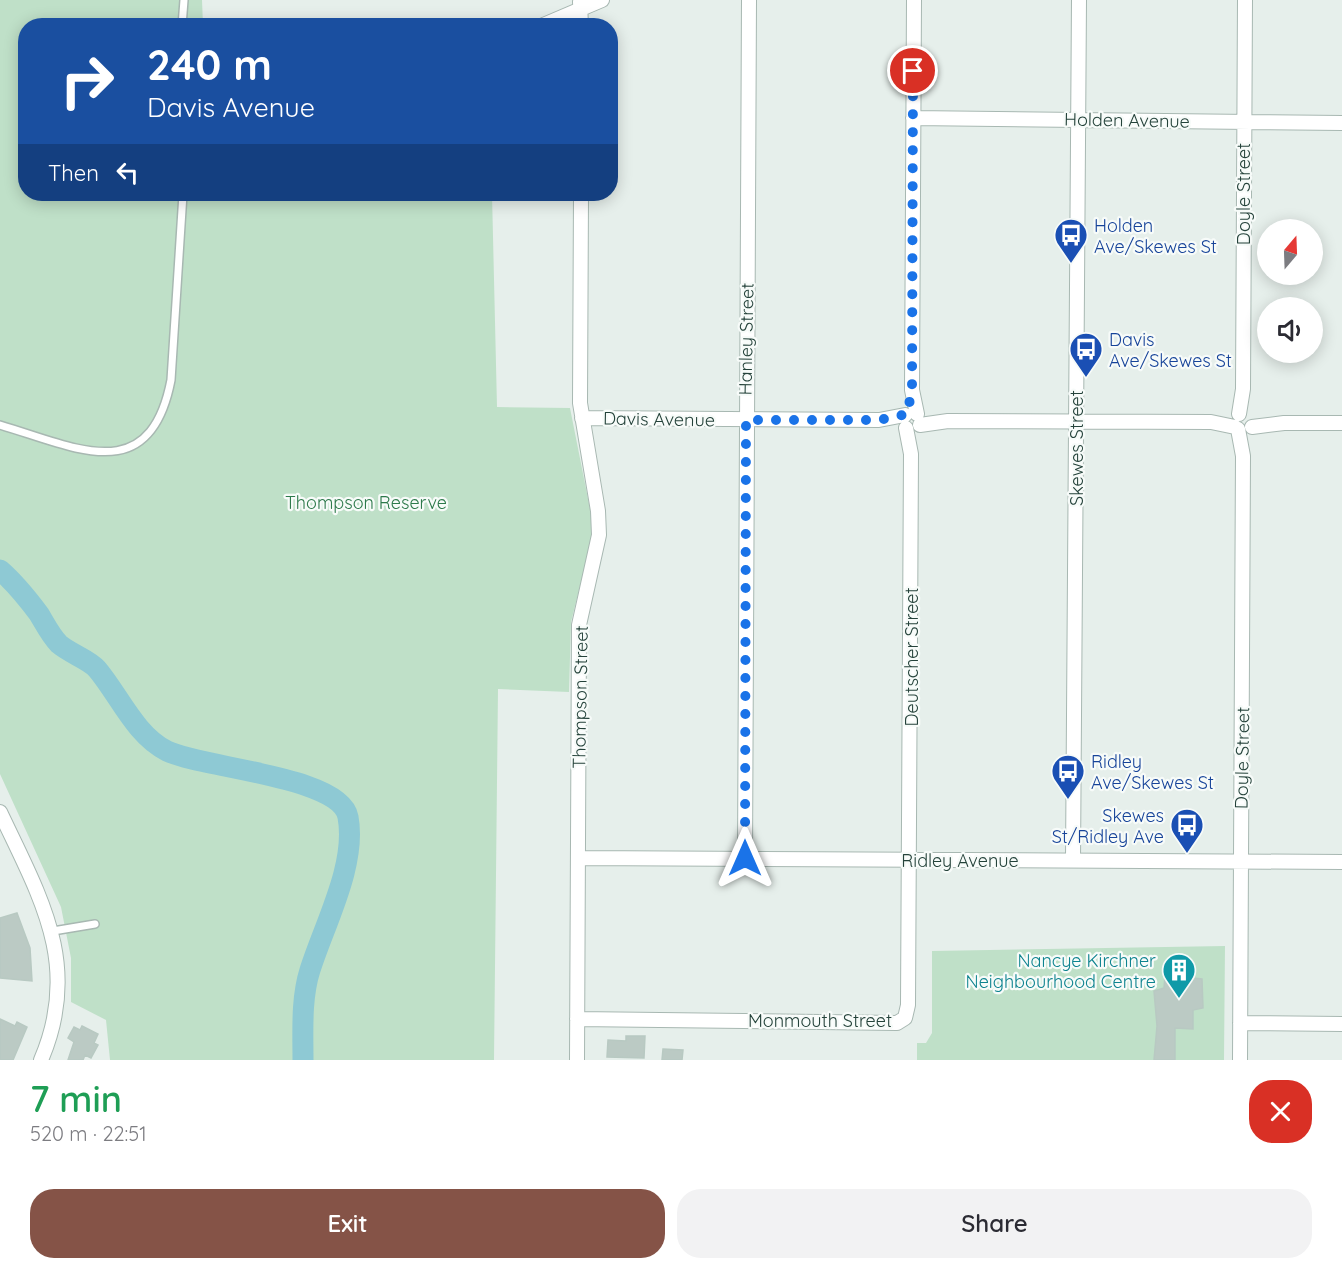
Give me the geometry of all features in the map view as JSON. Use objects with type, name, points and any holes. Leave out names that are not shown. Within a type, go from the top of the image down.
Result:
[{"type":"street","points":[[555,18],[580,4],[602,0]]},
{"type":"street","name":"Hanley Street","points":[[745,858],[749,0]]},
{"type":"street","name":"Deutscher Street","points":[[910,860],[914,0]]},
{"type":"street","name":"Skewes Street","points":[[1073,860],[1080,119],[1079,0]]},
{"type":"street","name":"Doyle Street","points":[[1240,1060],[1245,0]]},
{"type":"street","name":"Holden Avenue","points":[[913,118],[1342,123]]},
{"type":"street","name":"Thompson Street","points":[[577,1060],[579,625],[599,535],[598,511],[580,403],[580,201]]},
{"type":"street","name":"Davis Avenue","points":[[582,418],[1342,423]]},
{"type":"street","points":[[0,812],[36,887],[53,931],[57,981],[55,1014],[42,1060]]},
{"type":"street","name":"Ridley Avenue","points":[[578,858],[1342,862]]},
{"type":"street","name":"Monmouth Street","points":[[577,1019],[897,1023],[905,1018],[908,1005],[910,860]]},
{"type":"street","points":[[1240,1023],[1342,1023]]},
{"type":"lane","points":[[183,18],[184,0]]},
{"type":"lane","points":[[0,425],[76,448],[110,454],[139,443],[153,429],[164,407],[171,380],[183,201]]},
{"type":"lane","points":[[53,931],[95,924]]},
{"type":"green space","name":"Thompson Reserve","points":[[0,0],[202,0],[203,18],[18,18],[18,201],[492,201],[497,407],[570,408],[594,529],[571,622],[569,692],[498,689],[494,1060],[110,1060],[106,1020],[71,1002],[71,958],[61,907],[0,774]]},
{"type":"green space","points":[[1225,946],[1224,1060],[917,1060],[917,1043],[926,1043],[932,1033],[932,951]]},
{"type":"building","points":[[17,913],[30,948],[32,981],[0,978],[0,918]]},
{"type":"building","name":"Nancye Kirchner Neighbourhood Centre","points":[[1165,975],[1202,979],[1203,1008],[1193,1010],[1193,1029],[1175,1028],[1175,1060],[1154,1060],[1157,1026],[1154,991],[1164,988]]},
{"type":"building","points":[[0,1019],[15,1026],[17,1022],[27,1027],[13,1060],[0,1060]]},
{"type":"building","points":[[82,1026],[98,1034],[94,1043],[98,1045],[91,1058],[85,1055],[83,1060],[68,1060],[74,1042],[68,1038],[74,1027],[80,1030]]},
{"type":"building","points":[[626,1036],[645,1036],[644,1058],[607,1057],[608,1040],[626,1041]]},
{"type":"building","points":[[663,1049],[683,1050],[682,1060],[662,1060]]},
{"type":"waterway","points":[[0,570],[30,602],[59,644],[97,669],[128,714],[156,744],[184,757],[297,783],[322,792],[340,803],[348,817],[350,836],[348,855],[338,895],[307,981],[303,1015],[303,1060]]},
{"type":"place","name":"Holden Ave/Skewes St","points":[[1071,264]]},
{"type":"place","name":"Davis Ave/Skewes St","points":[[1086,378]]},
{"type":"place","name":"Ridley Ave/Skewes St","points":[[1068,800]]},
{"type":"place","name":"Skewes St/Ridley Ave","points":[[1187,854]]},
{"type":"place","name":"Nancye Kirchner Neighbourhood Centre","points":[[1179,999]]},
{"type":"route","points":[[745,858],[746,420],[879,420],[907,414],[912,390],[913,71]]}]
